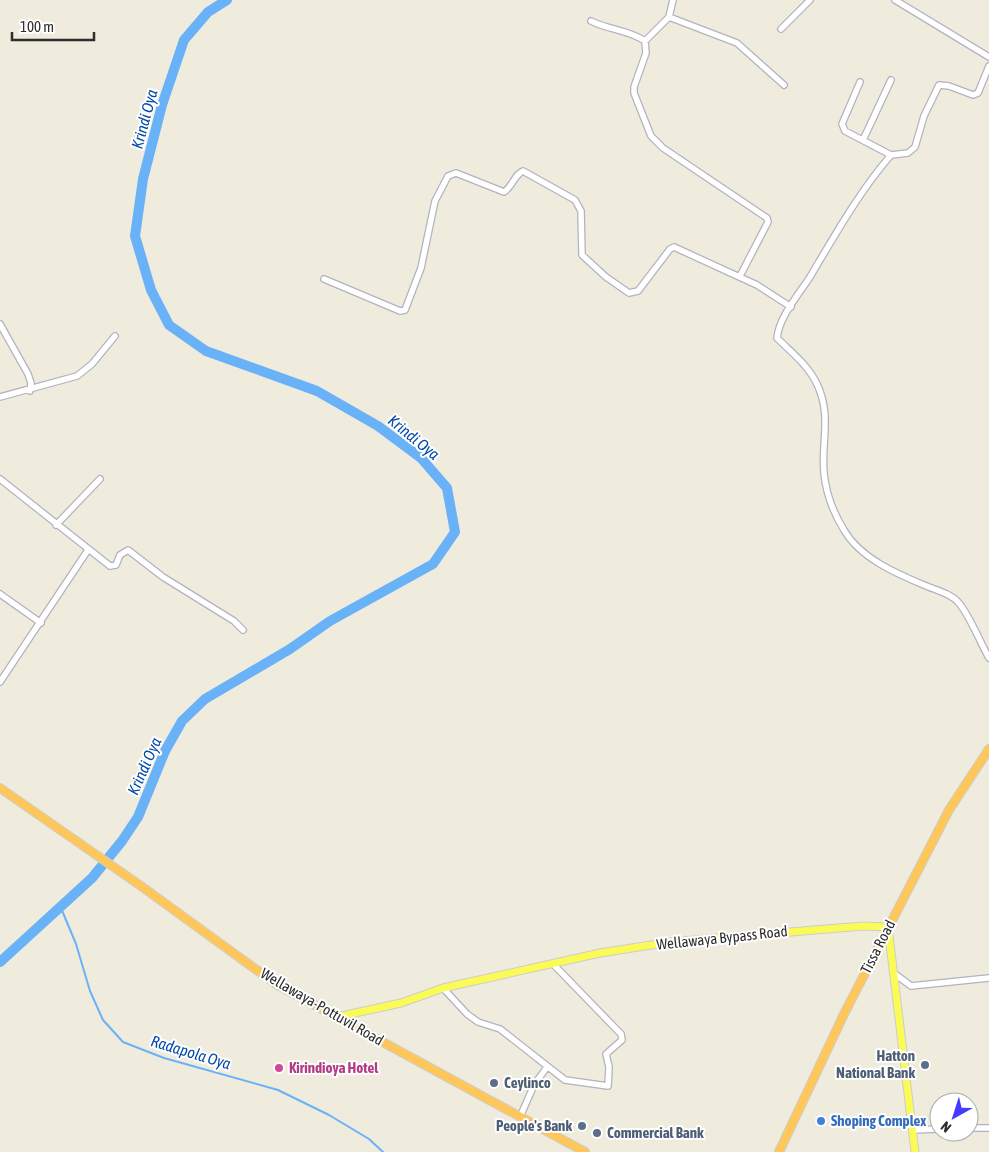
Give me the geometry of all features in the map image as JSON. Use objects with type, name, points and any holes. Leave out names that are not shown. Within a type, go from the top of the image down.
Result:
[{"type":"highway","name":"Tissa Road","points":[[779,1152],[844,1014],[888,927],[949,810],[989,749]]},
{"type":"highway","name":"Wellawaya-Pottuvil Road","points":[[0,788],[141,886],[276,984],[585,1152]]},
{"type":"main road","name":"Wellawaya Bypass Road","points":[[337,1017],[401,1003],[443,988],[600,953],[670,942],[863,926],[888,927]]},
{"type":"main road","points":[[888,927],[916,1152]]},
{"type":"street","points":[[674,0],[669,17],[646,41],[646,53],[634,88],[651,136],[663,148],[767,218],[768,222],[740,276]]},
{"type":"street","points":[[781,29],[810,0]]},
{"type":"street","points":[[895,0],[989,57]]},
{"type":"street","points":[[669,17],[737,43],[784,86]]},
{"type":"street","points":[[591,21],[602,26],[635,34],[646,41]]},
{"type":"street","points":[[860,82],[842,124],[846,131],[891,155],[908,153],[915,148],[924,116],[940,85],[949,86],[973,95],[978,93],[989,66]]},
{"type":"street","points":[[863,140],[891,80]]},
{"type":"street","points":[[891,155],[860,194],[791,307],[778,330],[777,338],[805,365],[817,384],[825,408],[827,424],[824,474],[833,509],[845,533],[870,557],[894,573],[949,595],[959,602],[989,658]]},
{"type":"street","points":[[324,279],[400,311],[405,310],[421,268],[435,202],[448,176],[456,173],[504,192],[518,173],[523,171],[575,200],[582,212],[582,255],[606,277],[630,293],[638,291],[670,249],[674,247],[740,276],[791,307]]},
{"type":"street","points":[[0,324],[28,374],[31,383],[30,391]]},
{"type":"street","points":[[0,398],[30,391],[76,376],[92,364],[114,336]]},
{"type":"street","points":[[0,479],[56,525],[112,567],[116,565],[124,550],[128,550],[163,577],[234,621],[243,630]]},
{"type":"street","points":[[56,525],[100,480]]},
{"type":"street","points":[[0,682],[88,550]]},
{"type":"street","points":[[0,594],[40,623]]},
{"type":"street","points":[[443,988],[467,1014],[478,1022],[506,1033],[565,1080],[608,1086],[609,1066],[606,1054],[622,1040],[621,1034],[553,964]]},
{"type":"street","points":[[895,974],[911,986],[989,978]]},
{"type":"street","points":[[520,1117],[534,1085],[547,1067]]},
{"type":"street","points":[[913,1130],[929,1129]]},
{"type":"waterway","name":"Krindi Oya","points":[[0,962],[92,878],[122,841],[138,817],[165,751],[182,721],[205,699],[290,649],[330,621],[433,564],[455,532],[447,488],[421,458],[378,426],[317,391],[206,351],[169,325],[151,290],[135,236],[143,179],[162,105],[184,40],[208,12],[227,0]]},
{"type":"waterway","name":"Radapola Oya","points":[[61,908],[76,944],[90,991],[103,1020],[123,1042],[164,1058],[278,1090],[329,1115],[369,1139],[383,1152]]},
{"type":"place","name":"Hatton National Bank","points":[[925,1065]]},
{"type":"place","name":"Kirindioya Hotel","points":[[279,1068]]},
{"type":"place","name":"Ceylinco","points":[[494,1083]]},
{"type":"place","name":"Shoping Complex","points":[[821,1121]]},
{"type":"place","name":"People's Bank","points":[[582,1126]]},
{"type":"place","name":"Commercial Bank","points":[[597,1133]]}]
